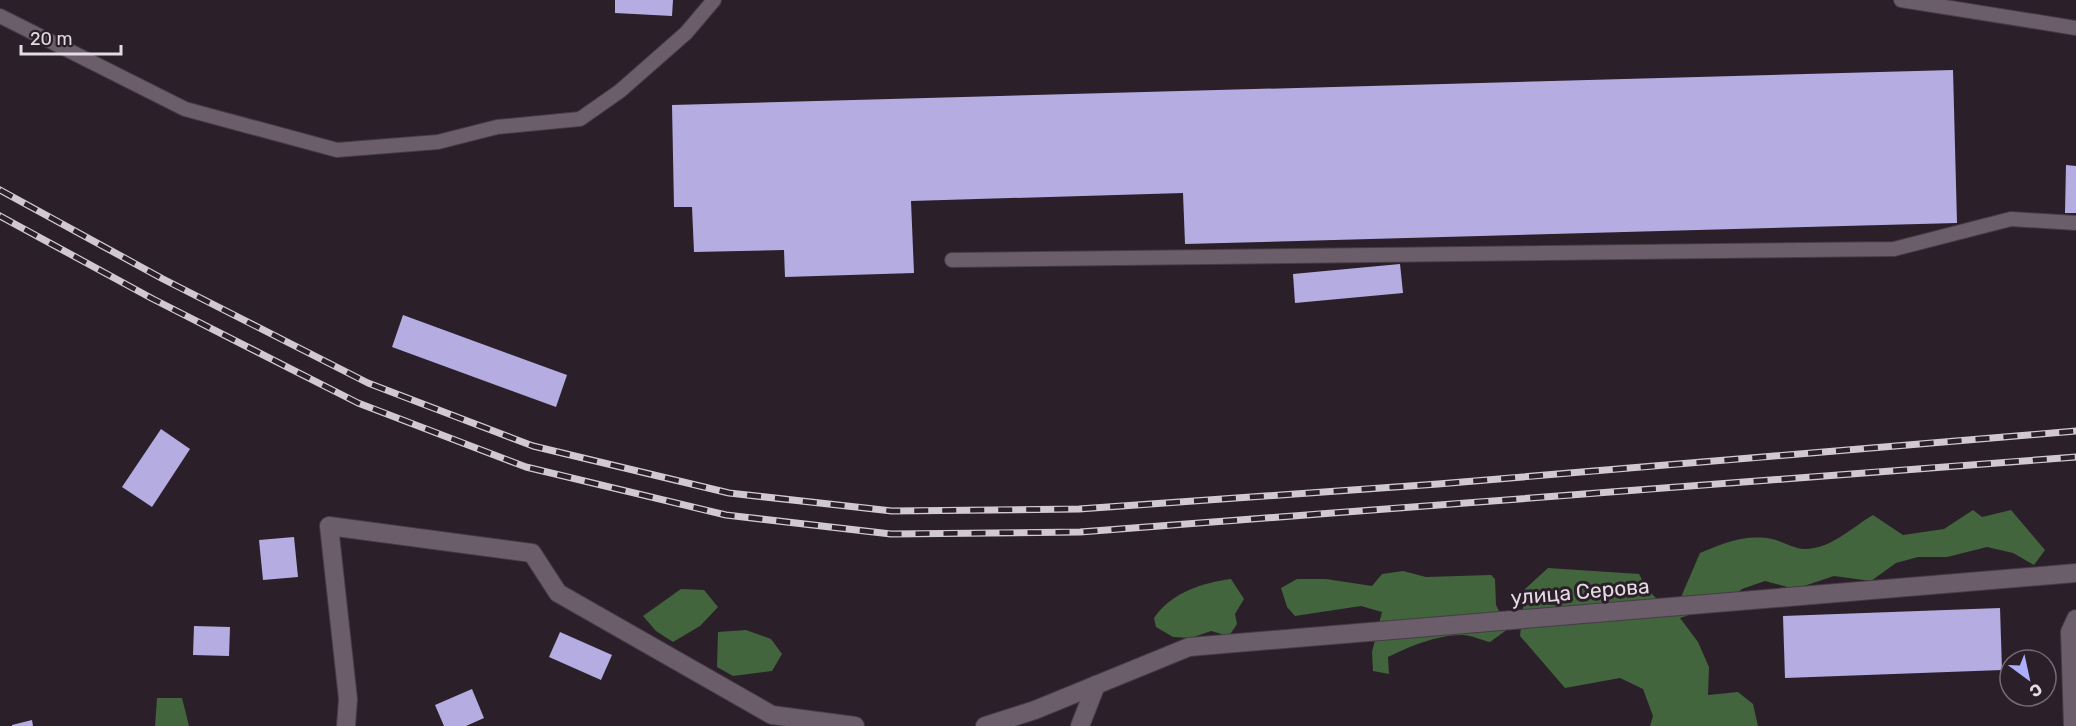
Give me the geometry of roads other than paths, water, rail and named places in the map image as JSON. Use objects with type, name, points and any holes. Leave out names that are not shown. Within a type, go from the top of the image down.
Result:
[{"type":"street","points":[[346,726],[348,699],[328,526],[532,553],[558,593],[772,714],[855,726]]},
{"type":"street","name":"улица Серова","points":[[985,726],[1096,685],[1189,647],[2076,573]]},
{"type":"street","points":[[2073,726],[2070,632],[2076,619]]},
{"type":"street","points":[[1080,726],[1096,685]]},
{"type":"lane","points":[[0,16],[185,109],[337,150],[438,142],[497,127],[580,119],[620,91],[678,40],[714,0]]},
{"type":"lane","points":[[1901,0],[2076,28]]},
{"type":"lane","points":[[952,260],[1894,249],[2010,219],[2076,223]]},
{"type":"railway","points":[[0,190],[163,279],[368,383],[533,446],[729,493],[892,511],[1079,509],[1438,484],[2076,431]]},
{"type":"railway","points":[[0,216],[153,299],[358,403],[526,467],[726,515],[891,534],[1080,532],[2076,457]]}]
